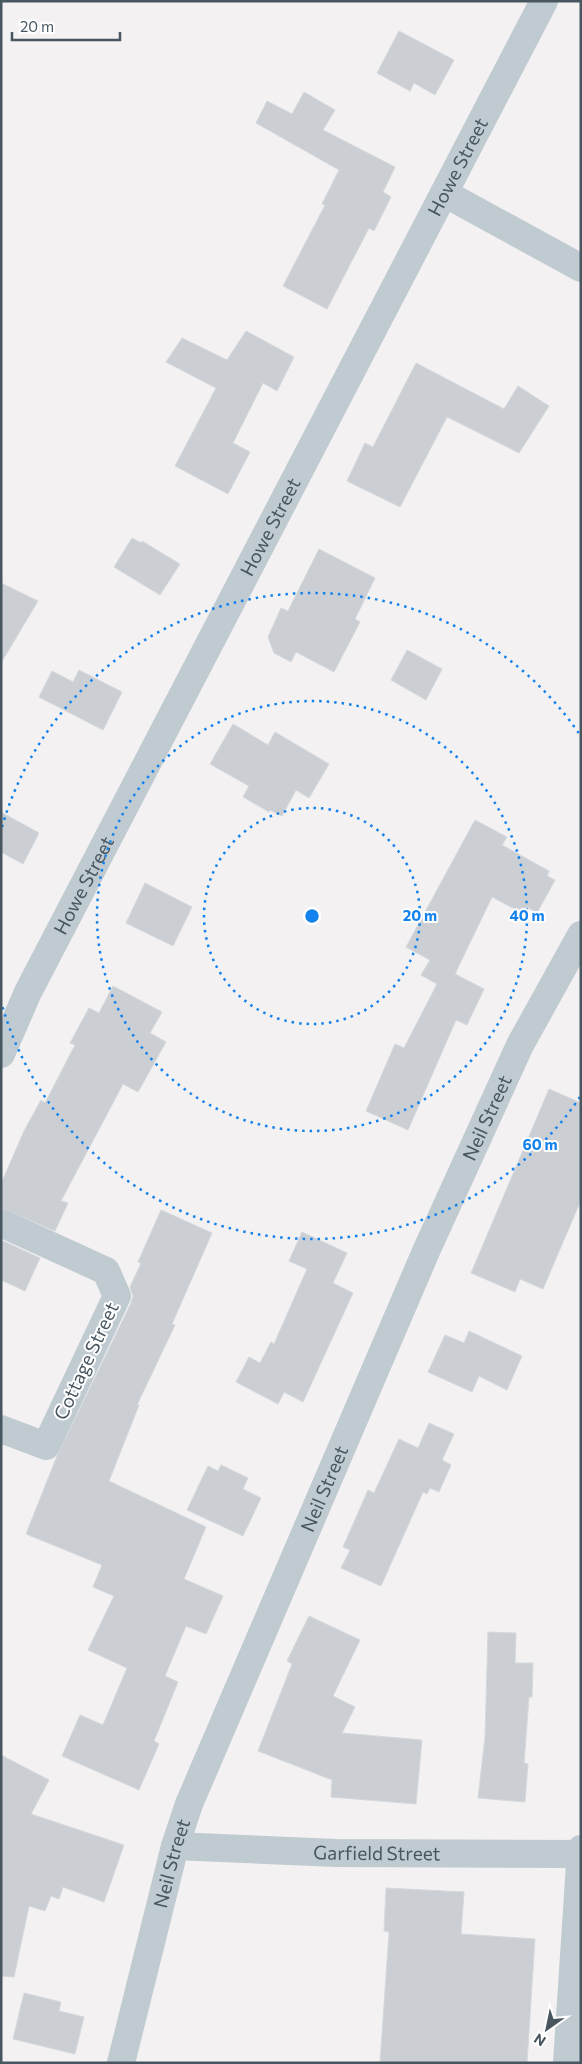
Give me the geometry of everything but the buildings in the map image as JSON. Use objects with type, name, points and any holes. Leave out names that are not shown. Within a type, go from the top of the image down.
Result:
[{"type":"street","name":"Howe Street","points":[[1,1054],[28,992],[544,1]]},
{"type":"street","points":[[444,193],[581,268]]},
{"type":"street","name":"Neil Street","points":[[120,2063],[175,1846],[189,1804],[427,1249],[520,1045],[581,935]]},
{"type":"street","name":"Cottage Street","points":[[1,1223],[106,1270],[117,1296],[46,1446],[1,1429]]},
{"type":"street","name":"Garfield Street","points":[[175,1846],[336,1853],[581,1854]]},
{"type":"street","points":[[567,2063],[581,1849]]}]
